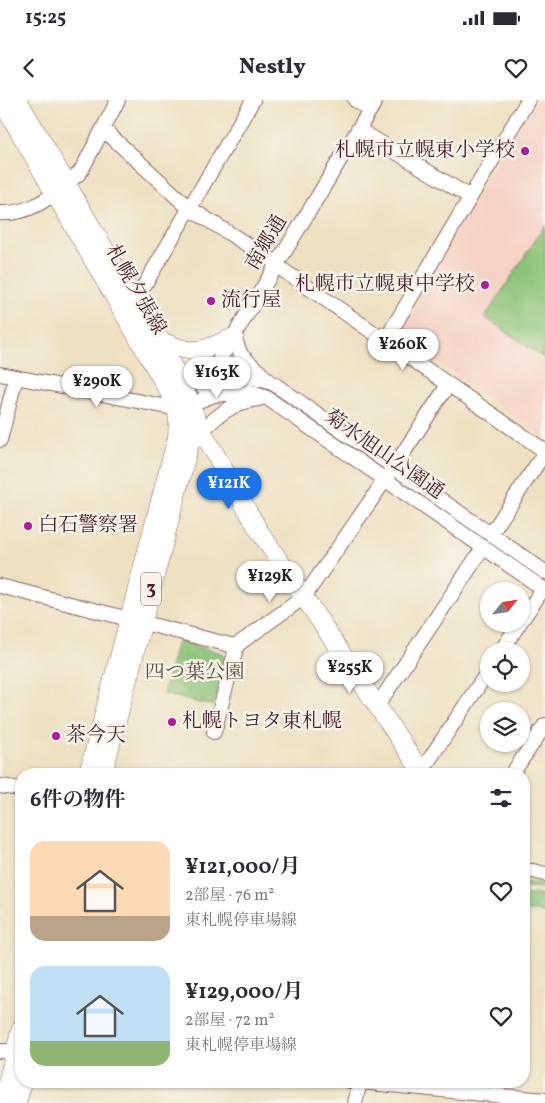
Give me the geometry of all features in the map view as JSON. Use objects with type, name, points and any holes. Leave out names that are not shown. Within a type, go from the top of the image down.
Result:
[{"type":"main road","name":"札幌夕張線","points":[[1,100],[133,298],[184,386],[184,406],[179,420],[104,768]]},
{"type":"main road","name":"札幌夕張線","points":[[18,100],[61,189],[174,398],[184,406],[192,428],[190,444],[90,768]]},
{"type":"main road","points":[[156,338],[178,349],[193,351],[211,347],[234,336]]},
{"type":"main road","points":[[184,406],[202,431],[258,530],[419,768]]},
{"type":"main road","points":[[2,1103],[12,1052]]},
{"type":"main road","points":[[17,1103],[21,1088]]},
{"type":"street","points":[[0,213],[10,214],[24,211],[44,202],[82,171],[118,100]]},
{"type":"street","points":[[133,298],[141,292],[253,100]]},
{"type":"street","points":[[355,100],[373,105]]},
{"type":"street","points":[[385,341],[528,100]]},
{"type":"street","name":"南郷通","points":[[184,406],[208,382],[373,105]]},
{"type":"street","points":[[103,129],[189,208],[277,265],[545,452],[490,534]]},
{"type":"street","points":[[358,129],[470,197]]},
{"type":"street","points":[[234,336],[241,355],[274,384]]},
{"type":"street","points":[[0,374],[184,406]]},
{"type":"street","points":[[0,440],[16,377]]},
{"type":"street","name":"菊水旭山公園通","points":[[208,382],[249,377],[263,379],[274,384],[545,572]]},
{"type":"street","points":[[0,586],[230,645],[237,644],[304,597],[448,385]]},
{"type":"street","name":"菊水旭山公園通","points":[[184,406],[214,395],[249,392],[267,398],[544,589]]},
{"type":"street","points":[[190,444],[215,419],[235,405],[247,400],[267,398]]},
{"type":"street","points":[[377,706],[483,548]]},
{"type":"street","points":[[530,608],[544,589]]},
{"type":"street","points":[[214,732],[237,644]]},
{"type":"street","points":[[425,768],[480,684]]},
{"type":"street","points":[[516,768],[545,725]]},
{"type":"street","points":[[0,786],[15,788]]},
{"type":"street","points":[[530,871],[545,874]]},
{"type":"street","points":[[355,1088],[355,1103]]},
{"type":"street","points":[[404,1088],[493,1099],[545,1100]]},
{"type":"shaded area","name":"札幌市立幌東中学校","points":[[537,100],[545,100],[545,439],[396,333],[473,201]]},
{"type":"green space","points":[[545,225],[545,359],[485,317]]},
{"type":"green space","name":"四つ葉公園","points":[[177,641],[222,653],[226,659],[213,706],[163,694]]},
{"type":"green space","points":[[530,883],[545,884],[545,888],[530,887]]},
{"type":"green space","points":[[530,894],[545,896],[545,914],[530,911]]},
{"type":"place","name":"札幌市立幌東小学校","points":[[525,151]]},
{"type":"place","name":"札幌市立幌東中学校","points":[[485,285]]},
{"type":"place","name":"流行屋","points":[[211,301]]},
{"type":"place","name":"白石警察署","points":[[28,526]]},
{"type":"place","name":"札幌トヨタ東札幌","points":[[172,722]]},
{"type":"place","name":"茶今天","points":[[56,736]]}]
